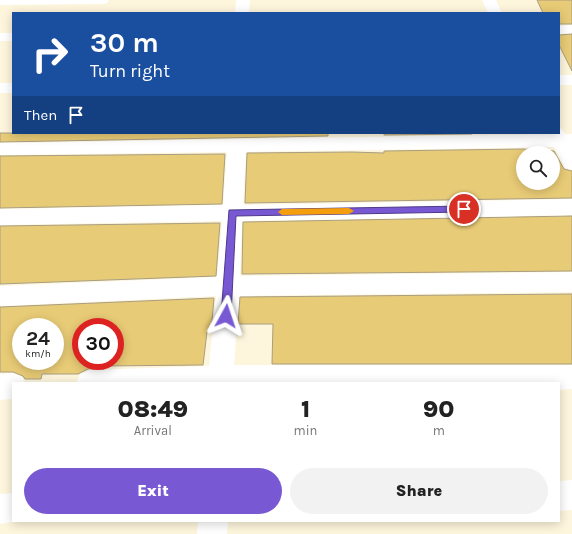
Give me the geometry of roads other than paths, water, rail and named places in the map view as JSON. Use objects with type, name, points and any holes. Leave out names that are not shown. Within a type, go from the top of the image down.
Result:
[{"type":"street","points":[[2,2],[102,0]]},
{"type":"street","points":[[242,12],[243,0]]},
{"type":"street","points":[[489,0],[495,12]]},
{"type":"street","points":[[560,30],[572,29]]},
{"type":"street","points":[[0,37],[12,37]]},
{"type":"street","points":[[560,80],[572,80]]},
{"type":"street","points":[[0,88],[12,88]]},
{"type":"street","points":[[0,149],[563,137],[572,163]]},
{"type":"street","points":[[221,380],[237,145]]},
{"type":"street","points":[[0,217],[572,207]]},
{"type":"street","points":[[0,296],[228,286],[572,282]]},
{"type":"street","points":[[132,382],[572,377]]},
{"type":"street","points":[[0,386],[12,386]]},
{"type":"street","points":[[560,496],[572,495]]},
{"type":"street","points":[[0,508],[12,508]]},
{"type":"street","points":[[212,522],[212,534]]}]
